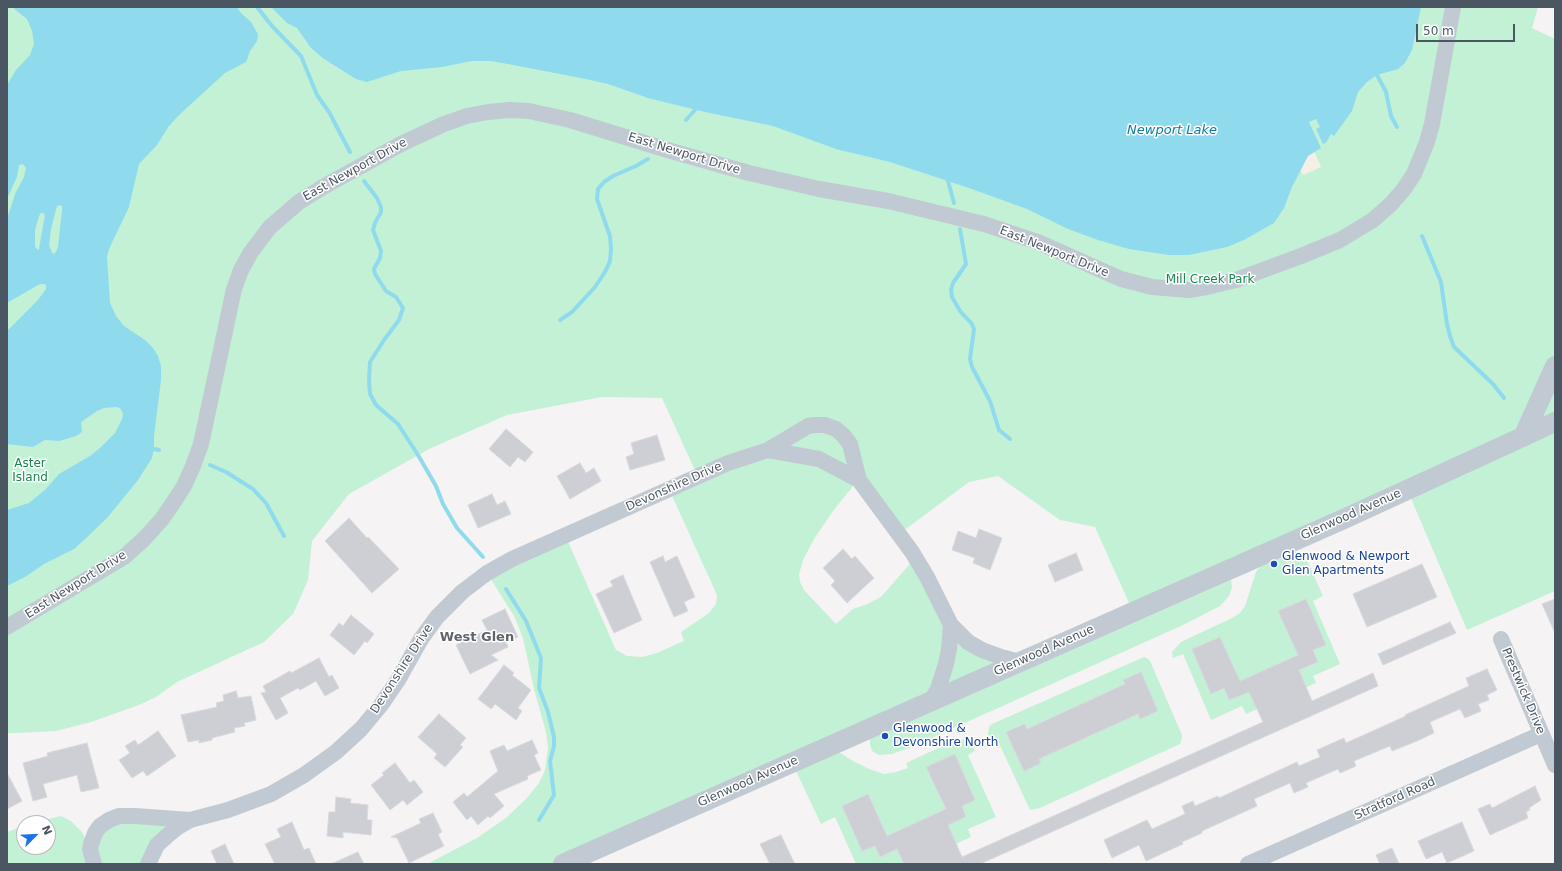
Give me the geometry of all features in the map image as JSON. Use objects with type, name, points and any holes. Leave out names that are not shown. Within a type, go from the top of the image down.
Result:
[{"type":"street","name":"East Newport Drive","points":[[7,627],[124,557],[162,519],[175,500],[184,486],[201,444],[234,289],[241,270],[251,252],[270,226],[299,202],[323,186],[424,132],[467,116],[510,110],[529,111],[570,120],[749,173],[819,189],[888,201],[984,224],[1038,242],[1121,279],[1171,289],[1189,290],[1236,280],[1340,240],[1373,220],[1392,204],[1407,184],[1421,158],[1432,124],[1453,7]]},
{"type":"street","points":[[1524,435],[1555,366]]},
{"type":"street","name":"Glenwood Avenue","points":[[563,864],[1346,518],[1555,422]]},
{"type":"street","name":"Devonshire Drive","points":[[94,864],[90,849],[91,844],[95,833],[100,826],[108,820],[119,816],[134,816],[190,820],[228,810],[271,794],[304,775],[336,752],[361,729],[381,705],[398,680],[421,639],[437,617],[462,592],[487,573],[512,559],[728,463],[768,450],[808,426],[825,425],[836,429],[850,444],[858,480],[912,552],[950,625],[968,642],[982,650],[1020,662]]},
{"type":"street","name":"Devonshire Drive","points":[[768,450],[819,459],[858,480]]},
{"type":"street","name":"Devonshire Drive","points":[[931,701],[938,690],[946,664],[949,649],[950,625]]},
{"type":"street","name":"Prestwick Drive","points":[[1500,639],[1555,765]]},
{"type":"street","name":"Stratford Road","points":[[1248,864],[1541,734]]},
{"type":"street","name":"Devonshire Drive","points":[[148,864],[157,845],[168,835],[190,820]]},
{"type":"green space","name":"Mill Creek Park","points":[[7,7],[1538,7],[1532,28],[1555,39],[1555,591],[1467,630],[1407,489],[1133,612],[1095,527],[1060,520],[998,476],[969,482],[899,534],[858,480],[833,511],[814,539],[803,560],[799,574],[800,582],[804,590],[836,624],[853,609],[881,597],[915,558],[951,625],[1020,662],[563,864],[427,864],[477,838],[506,818],[527,798],[539,783],[545,770],[548,748],[546,732],[534,689],[523,638],[514,616],[487,573],[565,535],[616,650],[627,656],[642,657],[657,653],[684,641],[681,632],[709,613],[716,604],[717,595],[669,489],[698,477],[662,398],[602,397],[507,415],[431,448],[349,494],[312,541],[308,580],[293,614],[264,642],[177,682],[156,697],[139,705],[91,722],[56,731],[7,733]]},
{"type":"green space","points":[[1295,552],[1300,552],[1306,558],[1323,596],[1313,601],[1340,664],[1313,676],[1316,683],[1246,714],[1242,706],[1211,720],[1183,654],[1173,658],[1172,652],[1181,642],[1240,613],[1245,606],[1256,572],[1260,567]],"holes":[[[1278,611],[1326,645],[1313,650],[1318,662],[1229,700],[1224,688],[1211,693],[1192,649],[1220,637],[1240,681],[1298,655]]]},
{"type":"green space","points":[[1231,580],[1232,587],[1229,596],[1220,606],[1183,625],[909,748],[892,754],[879,755],[872,751],[870,739]]},
{"type":"green space","points":[[1144,657],[1150,661],[1182,738],[1180,744],[1040,808],[1030,810],[998,741],[992,744],[988,734],[989,727],[992,724]],"holes":[[[1140,672],[1158,711],[1140,718],[1138,714],[1131,717],[1039,759],[1041,763],[1007,732],[1025,724],[1027,729],[1125,684],[1124,680]]]},
{"type":"green space","points":[[958,739],[965,740],[972,745],[975,751],[968,755],[996,817],[968,829],[971,837],[911,864],[894,864],[894,862],[890,864],[856,864],[835,817],[821,824],[796,771],[839,752],[869,769],[884,774],[908,768],[906,763]],"holes":[[[955,754],[975,800],[962,806],[966,817],[948,825],[903,861],[897,849],[880,857],[875,846],[862,851],[842,806],[868,794],[887,836],[946,809],[926,767]]]},
{"type":"green space","points":[[61,816],[71,821],[82,832],[90,848],[109,820],[190,820],[148,864],[7,864],[7,832],[16,829],[16,855],[56,855],[56,817]]},
{"type":"sand","points":[[1314,151],[1321,167],[1303,175],[1300,170],[1308,156]]},
{"type":"water","points":[[12,7],[237,7],[251,22],[258,34],[257,41],[250,51],[246,62],[225,73],[179,115],[169,126],[157,145],[139,164],[129,207],[109,249],[107,257],[110,303],[116,316],[124,326],[145,340],[153,348],[158,356],[161,366],[161,380],[152,458],[138,480],[107,518],[74,549],[44,564],[25,577],[7,586],[7,510],[29,503],[46,489],[59,474],[90,456],[100,448],[115,433],[123,414],[121,409],[117,407],[104,408],[81,422],[82,432],[76,436],[59,441],[45,440],[33,447],[7,444],[7,331],[38,300],[46,289],[46,285],[40,284],[7,303],[7,219],[15,194],[24,177],[26,168],[23,164],[19,165],[17,177],[7,199],[7,85],[16,70],[30,55],[34,44],[32,31],[27,19]],"holes":[[[57,206],[62,206],[62,210],[58,247],[56,252],[53,254],[49,246],[51,229]],[[41,213],[45,216],[38,250],[35,247],[35,230]]]},
{"type":"water","name":"Newport Lake","points":[[271,7],[1421,7],[1412,50],[1405,63],[1398,69],[1377,75],[1367,82],[1358,92],[1352,111],[1334,136],[1331,134],[1326,143],[1323,144],[1316,129],[1320,127],[1316,119],[1309,122],[1321,148],[1308,156],[1292,187],[1284,208],[1274,223],[1244,240],[1227,247],[1189,255],[1169,255],[1129,249],[1098,240],[1068,229],[1027,209],[969,188],[890,162],[836,149],[773,126],[705,112],[648,98],[608,84],[586,79],[491,61],[472,61],[442,67],[401,71],[367,82],[356,79],[324,59],[311,48],[297,28],[287,23]]},
{"type":"building","points":[[506,429],[533,452],[525,462],[518,457],[510,467],[489,449]]},
{"type":"building","points":[[657,435],[665,460],[630,470],[626,457],[634,454],[631,443]]},
{"type":"building","points":[[580,463],[586,473],[594,468],[601,481],[570,499],[557,476]]},
{"type":"building","points":[[492,494],[497,505],[505,501],[511,514],[478,528],[468,505]]},
{"type":"building","points":[[349,518],[399,569],[372,593],[325,541]]},
{"type":"building","points":[[979,529],[1002,538],[990,570],[973,563],[975,558],[952,550],[958,531],[976,538]]},
{"type":"building","points":[[843,549],[852,559],[855,556],[874,578],[847,603],[831,585],[835,581],[823,568]]},
{"type":"building","points":[[1076,553],[1083,570],[1055,582],[1048,565]]},
{"type":"building","points":[[663,556],[665,562],[677,556],[695,597],[684,602],[688,611],[674,617],[650,562]]},
{"type":"building","points":[[1422,564],[1437,597],[1367,627],[1353,594]]},
{"type":"building","points":[[623,575],[642,620],[614,633],[596,594],[613,586],[610,581]]},
{"type":"building","points":[[1306,599],[1326,645],[1313,650],[1318,662],[1299,670],[1312,701],[1373,673],[1378,686],[980,864],[904,864],[897,849],[880,857],[875,846],[862,851],[842,806],[868,794],[887,836],[946,809],[926,767],[955,754],[975,800],[962,806],[966,817],[948,825],[962,857],[1263,722],[1249,692],[1229,700],[1224,688],[1211,694],[1192,649],[1220,637],[1240,681],[1298,655],[1278,611]]},
{"type":"building","points":[[1555,599],[1555,633],[1542,604]]},
{"type":"building","points":[[505,609],[518,637],[506,642],[508,647],[491,655],[498,660],[470,674],[456,645],[487,630],[482,620]]},
{"type":"building","points":[[351,615],[374,634],[367,643],[365,641],[354,655],[330,635],[339,623],[343,626]]},
{"type":"building","points":[[1450,622],[1456,633],[1383,665],[1378,654]]},
{"type":"building","points":[[319,658],[329,677],[332,675],[339,688],[325,696],[316,681],[300,690],[298,688],[280,698],[288,713],[276,720],[261,693],[266,692],[263,686],[290,671],[291,673]]},
{"type":"building","points":[[504,665],[514,673],[512,675],[531,690],[518,708],[522,711],[516,720],[495,704],[491,709],[478,699]]},
{"type":"building","points":[[1487,669],[1497,690],[1487,695],[1489,700],[1478,704],[1481,711],[1465,718],[1460,709],[1430,722],[1434,733],[1417,741],[1392,751],[1390,746],[1354,761],[1356,766],[1340,773],[1338,769],[1306,783],[1308,787],[1294,793],[1290,783],[1254,799],[1257,806],[1202,831],[1202,833],[1182,842],[1183,844],[1146,861],[1139,845],[1112,858],[1104,840],[1147,820],[1152,829],[1185,814],[1182,806],[1193,801],[1195,806],[1218,796],[1219,798],[1297,762],[1299,766],[1320,757],[1317,750],[1344,738],[1346,743],[1469,686],[1466,678]]},
{"type":"building","points":[[1141,672],[1158,711],[1140,719],[1138,714],[1039,759],[1041,763],[1024,771],[1006,732],[1025,724],[1027,729],[1125,684],[1123,680]]},
{"type":"building","points":[[236,691],[238,698],[251,696],[256,720],[244,723],[245,726],[234,728],[235,732],[212,738],[212,740],[199,743],[199,740],[188,742],[181,715],[217,707],[216,703],[224,701],[223,695]]},
{"type":"building","points":[[439,714],[466,738],[460,745],[463,747],[445,767],[434,758],[437,754],[418,737]]},
{"type":"building","points":[[158,731],[176,756],[147,776],[143,771],[132,778],[119,760],[130,753],[125,746],[135,740],[138,745]]},
{"type":"building","points":[[532,740],[538,753],[534,755],[541,770],[527,776],[528,779],[494,794],[504,806],[490,818],[488,816],[478,825],[471,816],[467,820],[453,802],[464,793],[467,797],[498,771],[490,751],[504,745],[507,751]]},
{"type":"building","points":[[87,743],[99,788],[81,792],[77,775],[43,784],[47,797],[33,801],[23,763],[48,756],[47,753]]},
{"type":"building","points":[[395,763],[410,783],[414,780],[423,792],[407,805],[403,800],[390,810],[371,785],[384,775],[382,773]]},
{"type":"building","points":[[7,773],[22,801],[7,809]]},
{"type":"building","points":[[1535,786],[1541,800],[1529,808],[1530,810],[1526,812],[1528,818],[1490,835],[1478,809],[1490,804],[1492,808]]},
{"type":"building","points":[[336,797],[351,799],[350,803],[368,805],[367,820],[372,820],[371,835],[343,832],[343,838],[327,836],[329,812],[335,812]]},
{"type":"building","points":[[433,813],[442,832],[438,834],[444,846],[409,863],[397,838],[391,837],[421,823],[419,819]]},
{"type":"building","points":[[292,822],[304,850],[309,848],[316,864],[275,864],[265,844],[281,837],[277,829]]},
{"type":"building","points":[[1462,822],[1474,851],[1447,863],[1442,852],[1426,859],[1418,841]]},
{"type":"building","points":[[781,835],[795,864],[770,864],[760,844]]},
{"type":"building","points":[[225,844],[234,864],[217,864],[211,851]]},
{"type":"building","points":[[1392,848],[1399,864],[1380,864],[1376,855]]},
{"type":"building","points":[[358,852],[364,864],[331,864]]},
{"type":"waterway","points":[[257,7],[272,26],[301,56],[317,95],[329,112],[350,152]]},
{"type":"waterway","points":[[1377,75],[1386,92],[1391,116],[1397,127]]},
{"type":"waterway","points":[[686,120],[695,110]]},
{"type":"waterway","points":[[560,320],[572,312],[595,287],[610,261],[610,236],[597,199],[598,189],[604,182],[613,176],[648,159]]},
{"type":"waterway","points":[[364,181],[377,198],[381,207],[381,212],[373,230],[381,251],[380,258],[374,269],[375,274],[386,291],[396,297],[403,308],[399,320],[370,362],[370,394],[376,405],[398,424],[436,486],[443,504],[457,528],[483,557]]},
{"type":"waterway","points":[[948,181],[954,203]]},
{"type":"waterway","points":[[960,229],[966,264],[953,283],[951,290],[952,297],[960,311],[972,324],[974,329],[970,359],[972,367],[990,401],[999,430],[1010,439]]},
{"type":"waterway","points":[[1422,236],[1441,282],[1447,324],[1454,347],[1493,384],[1504,398]]},
{"type":"waterway","points":[[154,449],[159,450]]},
{"type":"waterway","points":[[210,465],[226,472],[253,489],[266,503],[284,536]]},
{"type":"waterway","points":[[506,589],[526,621],[541,658],[539,688],[548,712],[554,737],[554,746],[550,761],[554,795],[539,820]]},
{"type":"place","name":"Glenwood & Newport Glen Apartments","points":[[1274,564]]},
{"type":"place","name":"Glenwood & Devonshire North","points":[[885,736]]},
{"type":"district","name":"West Glen","points":[[477,638]]},
{"type":"park label","name":"Aster Island","points":[[30,471]]}]
